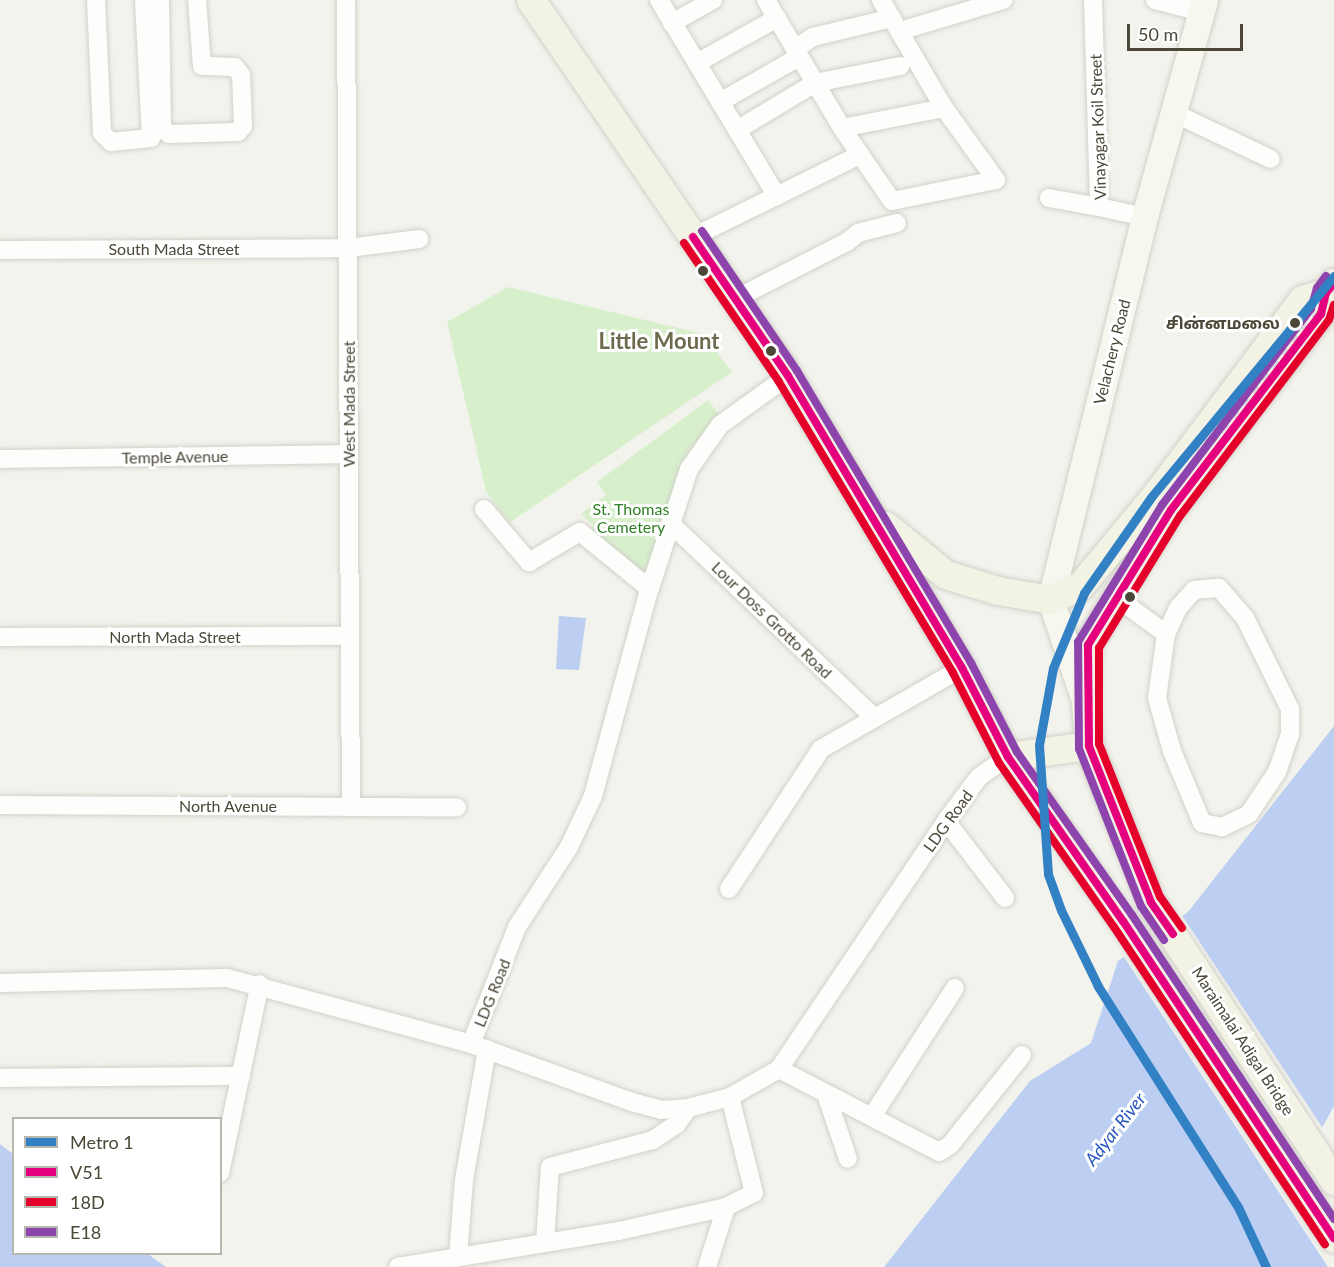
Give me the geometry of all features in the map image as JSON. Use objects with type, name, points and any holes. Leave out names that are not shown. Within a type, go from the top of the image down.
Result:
[{"type":"main road","name":"Maraimalai Adigal Bridge","points":[[531,0],[788,376],[962,668],[1008,756],[1123,921],[1334,1238]]},
{"type":"main road","name":"Velachery Road","points":[[1051,600],[1145,217],[1203,6]]},
{"type":"main road","name":"Maraimalai Adigal Bridge","points":[[1330,288],[1321,314],[1171,510],[1088,645],[1086,703],[1089,746],[1151,902],[1334,1181]]},
{"type":"main road","points":[[870,513],[946,575],[998,591],[1051,600],[1081,586],[1155,497],[1303,300],[1330,288]]},
{"type":"main road","points":[[1051,600],[1086,703]]},
{"type":"main road","points":[[1008,756],[1089,746]]},
{"type":"street","points":[[96,0],[102,133],[111,142],[151,138],[144,0]]},
{"type":"street","name":"West Mada Street","points":[[346,0],[351,807]]},
{"type":"street","points":[[659,0],[777,196]]},
{"type":"street","points":[[672,23],[713,0]]},
{"type":"street","points":[[767,0],[842,128],[892,201],[996,180],[944,108],[881,0]]},
{"type":"street","points":[[720,102],[797,53],[813,37],[896,25],[1003,0]]},
{"type":"street","name":"Vinayagar Koil Street","points":[[1093,0],[1099,207],[1145,217]]},
{"type":"street","points":[[1155,0],[1203,6]]},
{"type":"street","points":[[160,6],[162,128],[169,134],[238,132],[243,126],[241,75],[235,68],[202,66],[197,7]]},
{"type":"street","points":[[697,63],[777,18]]},
{"type":"street","points":[[737,130],[815,83],[900,66]]},
{"type":"street","points":[[842,128],[944,108]]},
{"type":"street","points":[[1174,113],[1271,159]]},
{"type":"street","points":[[693,237],[860,155]]},
{"type":"street","points":[[1049,198],[1099,207]]},
{"type":"street","points":[[735,298],[848,242],[858,233],[897,223]]},
{"type":"street","name":"South Mada Street","points":[[0,250],[348,248],[419,239]]},
{"type":"street","name":"LDG Road","points":[[788,376],[720,425],[689,469],[650,589],[593,796],[569,847],[517,927],[479,1047],[632,1102],[661,1110],[688,1108],[730,1097],[780,1069],[946,820],[980,777],[1008,756]]},
{"type":"street","name":"Temple Avenue","points":[[0,459],[349,454]]},
{"type":"street","points":[[484,509],[530,562],[580,532],[650,589]]},
{"type":"street","name":"Lour Doss Grotto Road","points":[[670,523],[874,717]]},
{"type":"street","points":[[1219,588],[1245,618],[1290,708],[1290,734],[1277,772],[1249,814],[1222,827],[1202,824],[1172,751],[1157,698],[1166,634],[1178,608],[1194,590],[1219,588]]},
{"type":"street","points":[[1117,598],[1166,634]]},
{"type":"street","name":"North Mada Street","points":[[0,637],[351,636]]},
{"type":"street","points":[[729,889],[820,749],[962,668]]},
{"type":"street","name":"North Avenue","points":[[0,805],[457,807]]},
{"type":"street","points":[[946,820],[1005,898]]},
{"type":"street","points":[[0,983],[227,978],[260,984],[479,1047],[458,1256]]},
{"type":"street","points":[[222,1164],[260,984]]},
{"type":"street","points":[[873,1115],[955,988]]},
{"type":"street","points":[[780,1069],[827,1097],[873,1115],[933,1152],[943,1151],[1022,1055]]},
{"type":"street","points":[[0,1078],[241,1076]]},
{"type":"street","points":[[398,1267],[619,1231],[726,1208],[754,1192],[730,1097]]},
{"type":"street","points":[[827,1097],[849,1159]]},
{"type":"street","points":[[545,1242],[550,1167],[652,1140],[677,1124],[688,1108]]},
{"type":"street","points":[[707,1267],[726,1208]]},
{"type":"green space","points":[[508,287],[703,334],[732,372],[509,523],[486,491],[447,322]]},
{"type":"green space","name":"St. Thomas Cemetery","points":[[708,400],[720,416],[647,578],[591,529],[593,525],[581,514],[606,495],[597,482]]},
{"type":"water","points":[[559,616],[586,618],[579,670],[556,669]]},
{"type":"water","name":"Adyar River","points":[[1334,726],[1334,1106],[1316,1139],[1308,1182],[1334,1267],[884,1267],[1030,1081],[1091,1043],[1118,961],[1188,912]]},
{"type":"water","points":[[0,1144],[12,1153],[12,1255],[149,1255],[166,1267],[0,1267]]},
{"type":"pier","points":[[1181,914],[1324,1130],[1311,1182],[1334,1241],[1334,1267],[1328,1267],[1122,954]]},
{"type":"railway","points":[[1182,479],[1334,292]]},
{"type":"railway","points":[[1181,462],[1206,438]]},
{"type":"metro line","name":"1","points":[[1266,1267],[1238,1207],[1098,986],[1061,910],[1048,874],[1039,745],[1053,668],[1084,593],[1152,496],[1334,276]]},
{"type":"transit line","name":"E18","points":[[702,231],[797,371],[971,663],[1017,752],[1132,915],[1334,1219]]},
{"type":"transit line","name":"V51","points":[[693,237],[788,376],[962,668],[1008,757],[1123,921],[1334,1238]]},
{"type":"transit line","name":"18D","points":[[684,243],[779,382],[953,673],[999,763],[1114,927],[1325,1244]]},
{"type":"transit line","name":"E18","points":[[1164,940],[1141,906],[1079,749],[1078,642],[1162,505],[1311,309],[1317,288],[1326,276]]},
{"type":"transit line","name":"V51","points":[[1173,934],[1151,902],[1089,746],[1088,645],[1171,510],[1321,314],[1326,293],[1334,283]]},
{"type":"transit line","name":"18D","points":[[1182,928],[1160,897],[1099,744],[1099,648],[1180,516],[1329,320],[1334,305]]},
{"type":"place","name":"சின்னமலை","points":[[1295,323]]},
{"type":"district","name":"Little Mount","points":[[659,341]]}]
